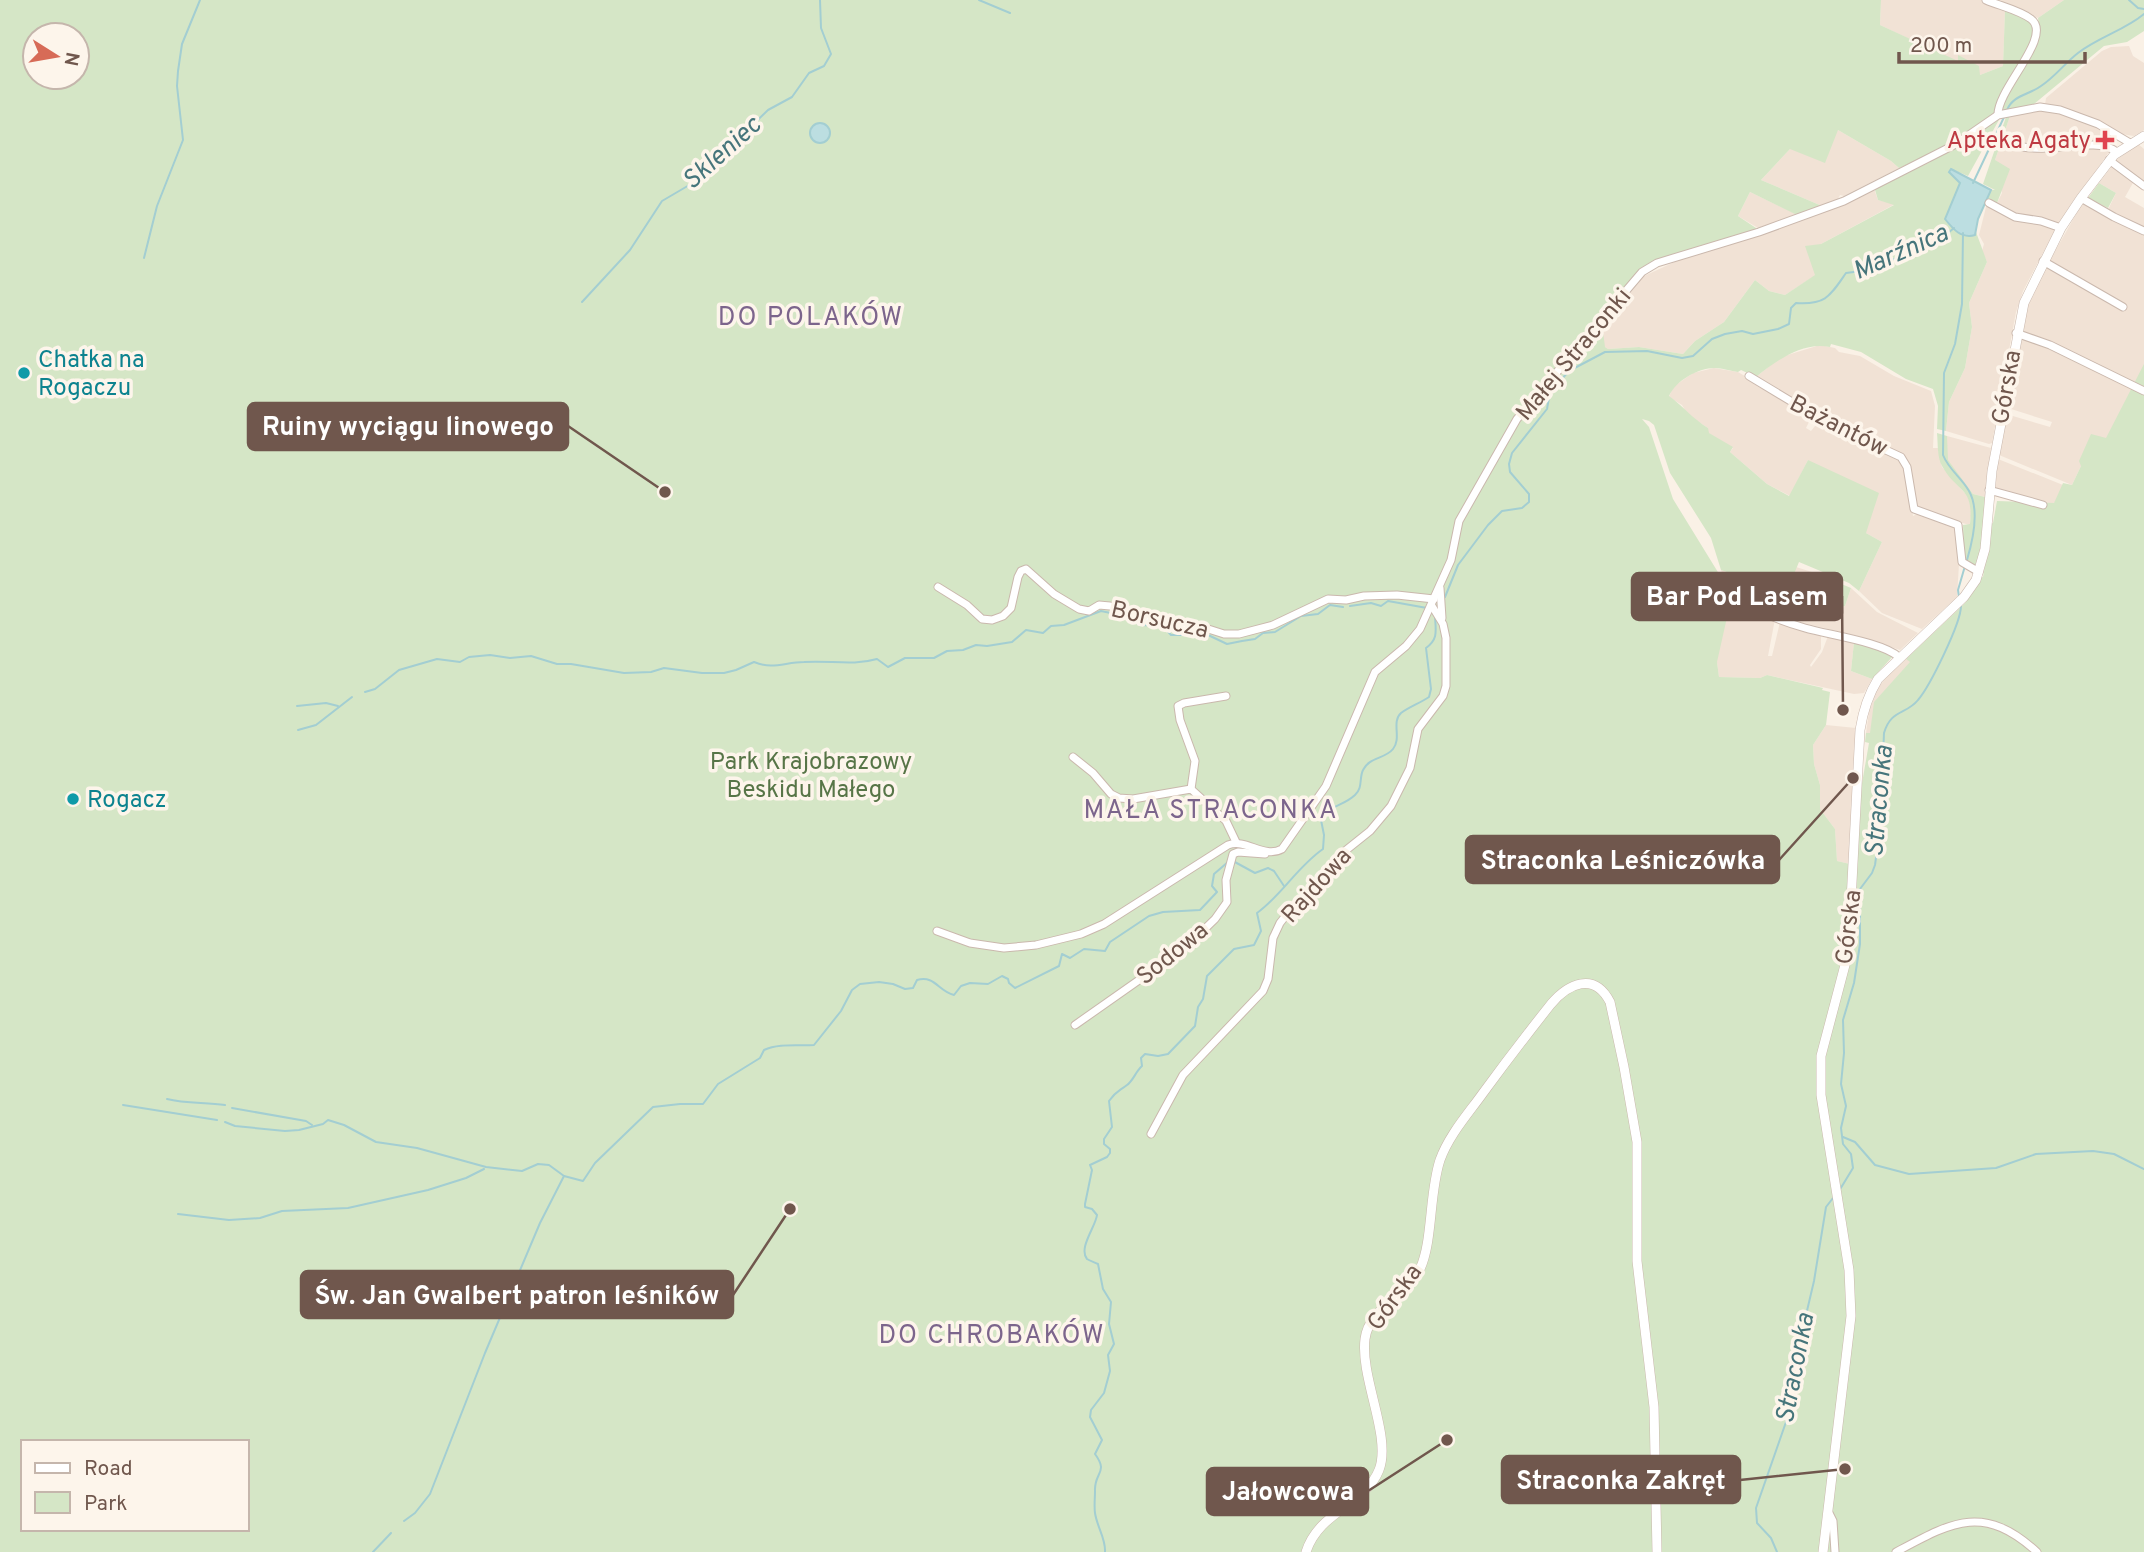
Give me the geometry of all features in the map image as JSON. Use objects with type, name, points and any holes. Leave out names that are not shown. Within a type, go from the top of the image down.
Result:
[{"type":"street","points":[[1986,0],[2029,18],[2038,30],[2034,45],[1999,103],[2003,115]]},
{"type":"street","name":"Małej Straconki","points":[[1271,853],[1286,845],[1326,786],[1376,672],[1415,637],[1433,604],[1451,560],[1459,521],[1517,419],[1642,272],[1657,263],[1759,232],[1844,201],[1956,144],[2003,115],[2040,107],[2060,110],[2139,141]]},
{"type":"street","name":"Górska","points":[[1823,1552],[1851,1316],[1849,1270],[1820,1083],[1821,1056],[1843,975],[1849,939],[1860,730],[1864,712],[1874,686],[1899,657],[1964,597],[1979,572],[1985,549],[1989,489],[2016,333],[2024,303],[2043,261],[2081,198],[2117,152],[2139,141]]},
{"type":"street","points":[[2023,147],[2107,147],[2117,152]]},
{"type":"street","points":[[2109,160],[2144,186]]},
{"type":"street","points":[[2081,198],[2144,231]]},
{"type":"street","points":[[1989,203],[2019,219],[2041,221],[2061,228]]},
{"type":"street","points":[[2043,261],[2123,307]]},
{"type":"street","points":[[2016,333],[2050,345],[2144,391]]},
{"type":"street","name":"Bażantów","points":[[1749,376],[1821,420],[1903,459],[1907,467],[1914,509],[1958,525],[1966,565],[1979,572]]},
{"type":"street","points":[[1989,489],[2042,505]]},
{"type":"street","name":"Borsucza","points":[[938,587],[967,605],[982,619],[992,620],[1003,616],[1011,608],[1018,576],[1026,569],[1055,594],[1079,609],[1089,611],[1100,605],[1110,606],[1142,617],[1202,627],[1224,634],[1239,634],[1273,625],[1328,599],[1396,595],[1433,604]]},
{"type":"street","name":"Rajdowa","points":[[1151,1134],[1183,1075],[1263,991],[1268,979],[1273,938],[1285,916],[1321,883],[1340,855],[1377,824],[1398,796],[1410,768],[1418,729],[1443,696],[1446,686],[1447,652],[1441,621],[1440,587]]},
{"type":"street","points":[[1729,596],[1795,625],[1870,645],[1899,657]]},
{"type":"street","name":"Rajdowa","points":[[1433,604],[1441,621]]},
{"type":"street","points":[[1191,789],[1195,761],[1180,720],[1178,706],[1226,696]]},
{"type":"street","points":[[1073,757],[1094,773],[1111,794],[1119,798],[1133,799],[1191,789]]},
{"type":"street","points":[[1191,789],[1226,821],[1236,842]]},
{"type":"street","points":[[937,931],[970,943],[1004,948],[1036,945],[1081,934],[1104,924],[1228,845],[1236,842],[1271,853]]},
{"type":"street","name":"Sodowa","points":[[1075,1026],[1202,933],[1226,905],[1228,869],[1233,856],[1238,852],[1261,855],[1271,853]]},
{"type":"street","name":"Górska","points":[[1306,1552],[1317,1529],[1363,1491],[1380,1469],[1382,1446],[1365,1362],[1366,1335],[1377,1314],[1409,1284],[1419,1270],[1425,1249],[1436,1175],[1445,1149],[1467,1115],[1551,1004],[1567,988],[1582,984],[1598,988],[1610,1002],[1635,1131],[1637,1261],[1654,1407],[1657,1552]]},
{"type":"street","points":[[1828,1511],[1833,1521],[1835,1552]]},
{"type":"street","points":[[1896,1552],[1945,1526],[1973,1522],[2004,1528],[2037,1552]]},
{"type":"shaded area","points":[[1881,0],[1981,0],[2005,10],[2003,66],[1980,75],[1958,56],[1958,62],[1880,25]]},
{"type":"shaded area","points":[[1992,0],[2064,0],[2038,18]]},
{"type":"shaded area","points":[[2129,46],[2133,56],[2144,63],[2144,130],[2134,136],[2121,134],[2045,105],[2046,98],[2102,51],[2111,47]]},
{"type":"shaded area","points":[[2040,110],[2059,112],[2107,130],[2108,144],[2074,148],[2107,148],[2109,152],[2059,224],[2011,214],[2010,209],[1997,203],[2002,193],[1995,160],[2010,116]]},
{"type":"shaded area","points":[[1838,130],[1899,168],[1822,206],[1761,180],[1790,149]]},
{"type":"shaded area","points":[[2138,144],[2144,149],[2144,185],[2115,161]]},
{"type":"shaded area","points":[[2113,165],[2134,181],[2125,197],[2144,208],[2144,229],[2107,212],[2116,193],[2099,183]]},
{"type":"shaded area","points":[[1874,189],[1878,200],[1895,204],[1821,244],[1816,275],[1785,295],[1769,291],[1755,280],[1724,322],[1695,341],[1683,354],[1639,347],[1608,349],[1592,339],[1642,277],[1681,259],[1825,212]]},
{"type":"shaded area","points":[[1750,192],[1798,215],[1758,228],[1738,216]]},
{"type":"shaded area","points":[[2083,202],[2144,233],[2144,390],[2022,333],[2028,305]]},
{"type":"shaded area","points":[[1986,207],[2056,228],[2023,291],[2016,312],[1992,443],[1989,444],[1946,431],[1949,402],[1965,368],[1972,327],[1969,303],[1987,262],[1982,251],[1984,244],[1979,235]]},
{"type":"shaded area","points":[[2020,337],[2049,346],[2137,388],[2138,408],[2081,466],[2072,485],[1999,455],[2006,414],[2050,427],[2052,422],[2008,408]]},
{"type":"shaded area","points":[[1820,345],[1860,356],[1894,376],[1931,391],[1935,406],[1933,448],[1938,448],[1942,467],[1969,498],[1972,507],[1970,525],[1917,508],[1908,463],[1840,427],[1756,377],[1781,357]]},
{"type":"shaded area","points":[[1714,368],[1738,372],[1760,388],[1807,414],[1810,420],[1806,428],[1811,431],[1819,421],[1892,454],[1904,463],[1913,516],[1919,513],[1955,525],[1959,564],[1957,597],[1922,629],[1882,613],[1859,591],[1882,542],[1866,533],[1808,460],[1790,496],[1767,484],[1730,452],[1733,448],[1708,433],[1708,428],[1688,415],[1682,405],[1669,397],[1673,387],[1693,373]]},
{"type":"shaded area","points":[[1947,436],[1991,448],[1985,497],[1973,494],[1947,460]]},
{"type":"shaded area","points":[[1998,459],[2063,485],[2053,506],[1995,489]]},
{"type":"shaded area","points":[[1796,567],[1815,573],[1807,597],[1833,609],[1845,606],[1851,588],[1877,612],[1918,633],[1900,650],[1861,637],[1779,617],[1729,593],[1721,570],[1785,593]]},
{"type":"shaded area","points":[[1728,599],[1775,619],[1768,656],[1772,656],[1780,622],[1821,634],[1821,649],[1811,667],[1822,652],[1828,636],[1854,642],[1851,671],[1872,679],[1864,693],[1854,694],[1767,675],[1760,678],[1719,677],[1712,625]]},
{"type":"shaded area","points":[[1906,659],[1931,672],[1882,736],[1866,733],[1869,712],[1877,689]]},
{"type":"shaded area","points":[[1826,725],[1856,728],[1850,864],[1837,861],[1835,829],[1820,809],[1820,785],[1814,764],[1813,745]]},
{"type":"green space","name":"Park Krajobrazowy Beskidu Małego","points":[[0,0],[1881,0],[1880,25],[1958,61],[1958,55],[1979,66],[1980,75],[2003,66],[2005,10],[2032,22],[2036,36],[1994,113],[1969,133],[1899,168],[1838,130],[1825,163],[1790,149],[1761,180],[1822,206],[1838,201],[1797,215],[1750,192],[1738,216],[1759,230],[1656,261],[1601,317],[1605,347],[1608,349],[1639,347],[1683,354],[1695,341],[1724,322],[1755,280],[1769,291],[1785,295],[1815,275],[1805,246],[1821,244],[1894,205],[1878,200],[1875,190],[1928,163],[2000,118],[1968,176],[1951,169],[1961,183],[1945,219],[1975,235],[1976,232],[1987,262],[1969,303],[1972,327],[1965,368],[1949,402],[1946,431],[1937,429],[1938,406],[1933,389],[1906,379],[1861,352],[1831,344],[1830,347],[1810,347],[1790,354],[1756,377],[1741,370],[1701,370],[1682,381],[1669,396],[1708,428],[1709,433],[1733,447],[1730,452],[1767,484],[1789,496],[1808,460],[1879,493],[1866,533],[1882,542],[1859,591],[1849,583],[1799,562],[1786,593],[1721,570],[1711,538],[1670,473],[1654,425],[1642,419],[1649,427],[1673,499],[1732,595],[1717,662],[1719,677],[1760,678],[1767,675],[1830,692],[1826,725],[1813,745],[1814,764],[1820,785],[1820,809],[1835,829],[1837,861],[1850,864],[1854,912],[1861,789],[1869,743],[1865,742],[1866,733],[1870,733],[1874,702],[1910,662],[1906,659],[1965,603],[1983,577],[1997,501],[2054,503],[2063,483],[2072,485],[2091,434],[2106,438],[2144,364],[2144,1552],[0,1552]]},
{"type":"green space","points":[[2064,0],[2144,0],[2144,31],[2127,42],[2104,46],[2034,104],[2004,112],[2002,103],[2040,35],[2038,18]]},
{"type":"green space","points":[[2010,116],[1995,160],[2010,169],[1997,203],[1987,199],[1991,190],[1995,190],[1983,184],[2006,117]]},
{"type":"green space","points":[[2099,183],[2116,193],[2108,208],[2088,198]]},
{"type":"green space","points":[[1937,433],[1947,436],[1948,460],[1973,494],[1985,497],[1982,541],[1976,567],[1964,562],[1963,525],[1970,524],[1971,512],[1967,496],[1942,466],[1938,455]]},
{"type":"green space","points":[[1815,573],[1851,588],[1845,606],[1833,609],[1807,597]]},
{"type":"green space","points":[[1854,642],[1893,656],[1872,679],[1851,671]]},
{"type":"water","points":[[820,123],[827,126],[830,133],[827,140],[820,143],[813,140],[810,133],[813,126]]},
{"type":"water","points":[[1951,169],[1991,190],[1978,219],[1975,235],[1961,234],[1945,219],[1960,183],[1949,172]]},
{"type":"waterway","points":[[144,258],[157,206],[183,140],[178,71],[182,44],[200,0]]},
{"type":"waterway","name":"Skleniec","points":[[582,302],[630,250],[662,201],[691,184],[768,110],[792,97],[809,73],[824,66],[831,54],[821,28],[820,0]]},
{"type":"waterway","points":[[979,0],[1010,13]]},
{"type":"waterway","points":[[2129,0],[2138,8],[2144,9]]},
{"type":"waterway","name":"Straconka","points":[[2007,110],[2013,101],[2046,82],[2078,53],[2144,14]]},
{"type":"waterway","name":"Straconka","points":[[1973,183],[2005,115]]},
{"type":"waterway","name":"Marźnica","points":[[1445,597],[1458,565],[1488,525],[1502,511],[1522,508],[1529,502],[1529,494],[1510,472],[1512,453],[1547,409],[1550,392],[1569,371],[1605,352],[1647,351],[1682,358],[1693,356],[1712,339],[1725,334],[1742,331],[1753,334],[1778,329],[1789,324],[1791,308],[1796,303],[1821,300],[1836,288],[1846,273],[1869,270],[1942,238],[1954,228]]},
{"type":"waterway","name":"Straconka","points":[[1963,233],[1962,304],[1955,344],[1944,373],[1943,455],[1969,491],[1974,507],[1974,525],[1967,560]]},
{"type":"waterway","name":"Straconka","points":[[1959,597],[1958,590],[1965,566]]},
{"type":"waterway","points":[[1350,606],[1371,603],[1381,606],[1388,601],[1427,608]]},
{"type":"waterway","points":[[365,692],[375,689],[399,670],[437,659],[460,662],[469,657],[490,655],[510,658],[531,656],[557,664],[624,673],[651,672],[664,668],[724,673],[754,662],[773,666],[797,662],[859,662],[877,659],[888,667],[905,658],[934,658],[947,651],[963,650],[976,645],[1012,642],[1026,630],[1043,633],[1051,626],[1064,625],[1101,611],[1125,616],[1140,625],[1163,626],[1171,635],[1193,632],[1206,634],[1227,644],[1275,632],[1301,616],[1318,614],[1330,605],[1343,607]]},
{"type":"waterway","name":"Straconka","points":[[1839,1191],[1853,1168],[1851,1154],[1843,1144],[1841,1128],[1846,1106],[1841,1084],[1843,1020],[1854,983],[1860,944],[1860,889],[1875,865],[1880,828],[1884,733],[1891,720],[1913,705],[1923,693],[1951,640],[1961,606]]},
{"type":"waterway","name":"Marźnica","points":[[1105,1552],[1095,1508],[1095,1485],[1101,1469],[1095,1454],[1102,1440],[1090,1417],[1091,1410],[1104,1393],[1110,1371],[1108,1355],[1114,1344],[1109,1324],[1111,1302],[1103,1289],[1098,1264],[1087,1259],[1085,1254],[1086,1243],[1097,1215],[1092,1209],[1085,1207],[1085,1204],[1092,1170],[1090,1165],[1110,1153],[1110,1149],[1104,1144],[1104,1139],[1112,1127],[1109,1101],[1131,1081],[1142,1066],[1141,1058],[1145,1054],[1168,1054],[1195,1026],[1207,976],[1234,949],[1254,945],[1261,931],[1257,913],[1323,849],[1321,820],[1329,811],[1357,792],[1366,766],[1386,755],[1396,745],[1397,721],[1401,713],[1429,697],[1431,689],[1426,648],[1434,638],[1435,617]]},
{"type":"waterway","points":[[298,730],[316,725],[352,697]]},
{"type":"waterway","points":[[297,706],[326,703],[338,706]]},
{"type":"waterway","points":[[1233,861],[1255,873],[1268,868],[1274,871],[1284,886]]},
{"type":"waterway","points":[[225,1122],[235,1126],[285,1131],[323,1124],[328,1120],[344,1125],[376,1142],[417,1148],[486,1167],[522,1171],[538,1164],[549,1165],[564,1176],[583,1181],[595,1163],[653,1107],[703,1104],[718,1084],[760,1058],[764,1050],[782,1046],[814,1045],[841,1011],[852,990],[860,984],[879,982],[905,989],[913,988],[917,980],[923,979],[932,981],[954,995],[961,986],[970,983],[988,984],[1002,976],[1015,988],[1059,966],[1062,954],[1070,958],[1084,949],[1105,951],[1110,942],[1149,916],[1163,912],[1200,910],[1217,892],[1212,886],[1214,874],[1228,862]]},
{"type":"waterway","points":[[167,1099],[225,1105]]},
{"type":"waterway","points":[[123,1105],[217,1120]]},
{"type":"waterway","points":[[232,1108],[306,1121],[312,1125]]},
{"type":"waterway","points":[[1843,1137],[1855,1142],[1875,1165],[1909,1174],[1996,1168],[2036,1154],[2093,1151],[2114,1154],[2144,1169]]},
{"type":"waterway","points":[[178,1214],[229,1220],[260,1218],[282,1211],[348,1208],[428,1190],[466,1178],[484,1169]]},
{"type":"waterway","points":[[404,1521],[415,1513],[430,1494],[485,1353],[540,1223],[564,1176]]},
{"type":"waterway","name":"Straconka","points":[[1777,1552],[1771,1538],[1757,1523],[1756,1508],[1786,1422],[1792,1356],[1814,1281],[1826,1207],[1833,1198]]},
{"type":"waterway","points":[[373,1552],[391,1533]]},
{"type":"place","name":"Apteka Agaty","points":[[2105,140]]},
{"type":"place","name":"Chatka na Rogaczu","points":[[24,373]]},
{"type":"place","name":"Ruiny wyciągu linowego","points":[[665,492]]},
{"type":"place","name":"Bar Pod Lasem","points":[[1843,710]]},
{"type":"place","name":"Straconka Leśniczówka","points":[[1853,778]]},
{"type":"place","name":"Rogacz","points":[[73,799]]},
{"type":"place","name":"Św. Jan Gwalbert patron leśników","points":[[790,1209]]},
{"type":"place","name":"Jałowcowa","points":[[1447,1440]]},
{"type":"place","name":"Straconka Zakręt","points":[[1845,1469]]},
{"type":"district","name":"DO POLAKÓW","points":[[811,316]]},
{"type":"district","name":"MAŁA STRACONKA","points":[[1211,809]]},
{"type":"district","name":"DO CHROBAKÓW","points":[[992,1334]]}]
